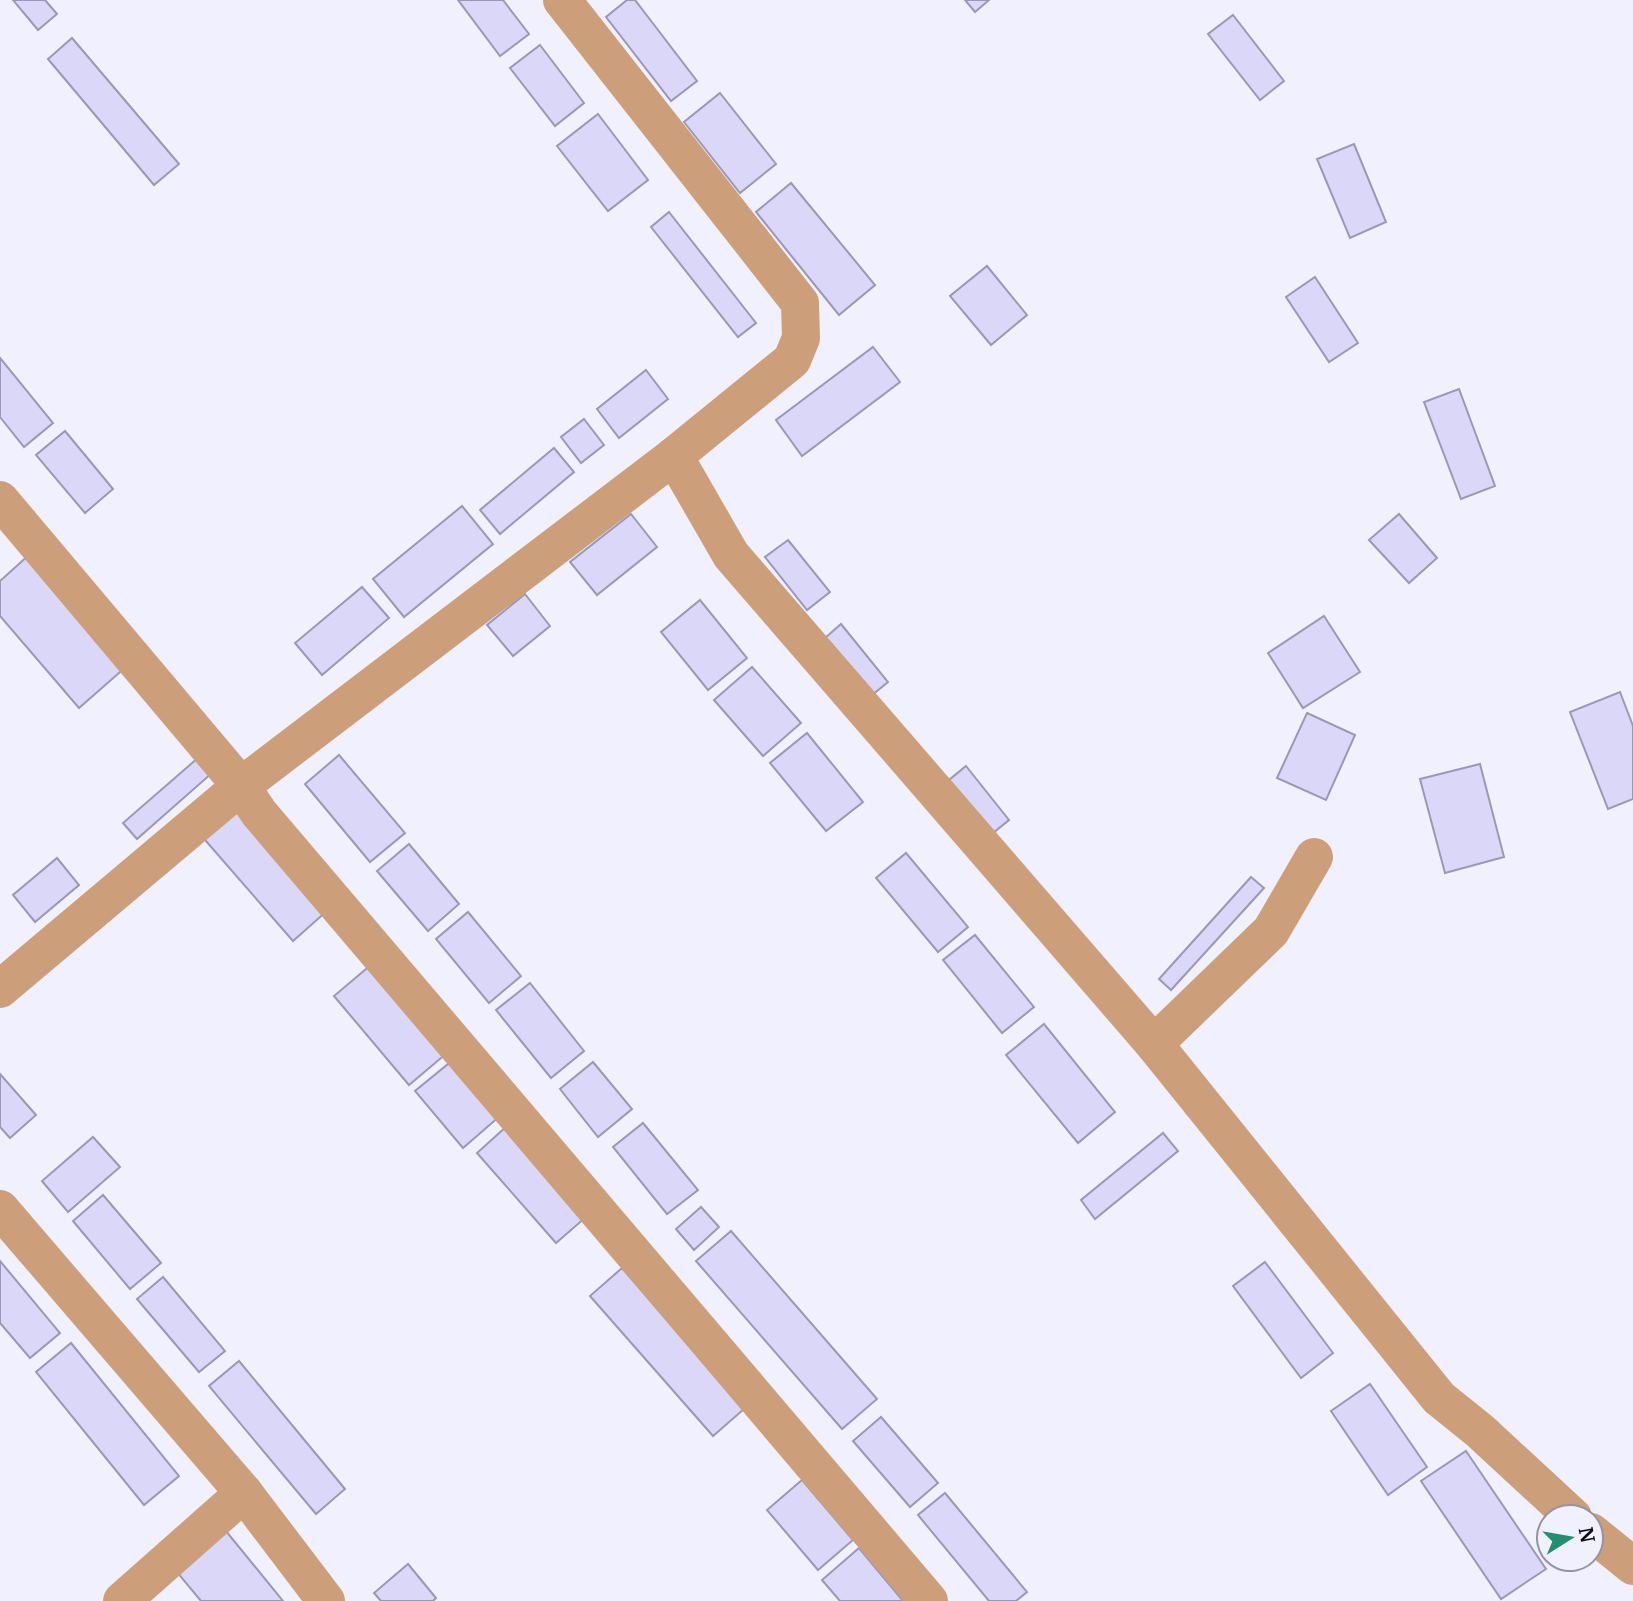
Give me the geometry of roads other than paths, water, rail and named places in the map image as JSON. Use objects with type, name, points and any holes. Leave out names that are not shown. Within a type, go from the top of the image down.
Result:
[{"type":"street","points":[[0,989],[241,786],[674,456],[792,360],[801,338],[800,303],[562,0]]},
{"type":"street","points":[[674,456],[731,555],[1154,1044],[1439,1398],[1480,1431],[1558,1503]]},
{"type":"street","points":[[0,499],[241,786],[259,813],[929,1601]]},
{"type":"street","points":[[1154,1044],[1271,931],[1314,857]]},
{"type":"street","points":[[0,1209],[244,1493],[326,1601]]},
{"type":"street","points":[[122,1601],[244,1493]]},
{"type":"street","points":[[1605,1543],[1633,1566]]}]
